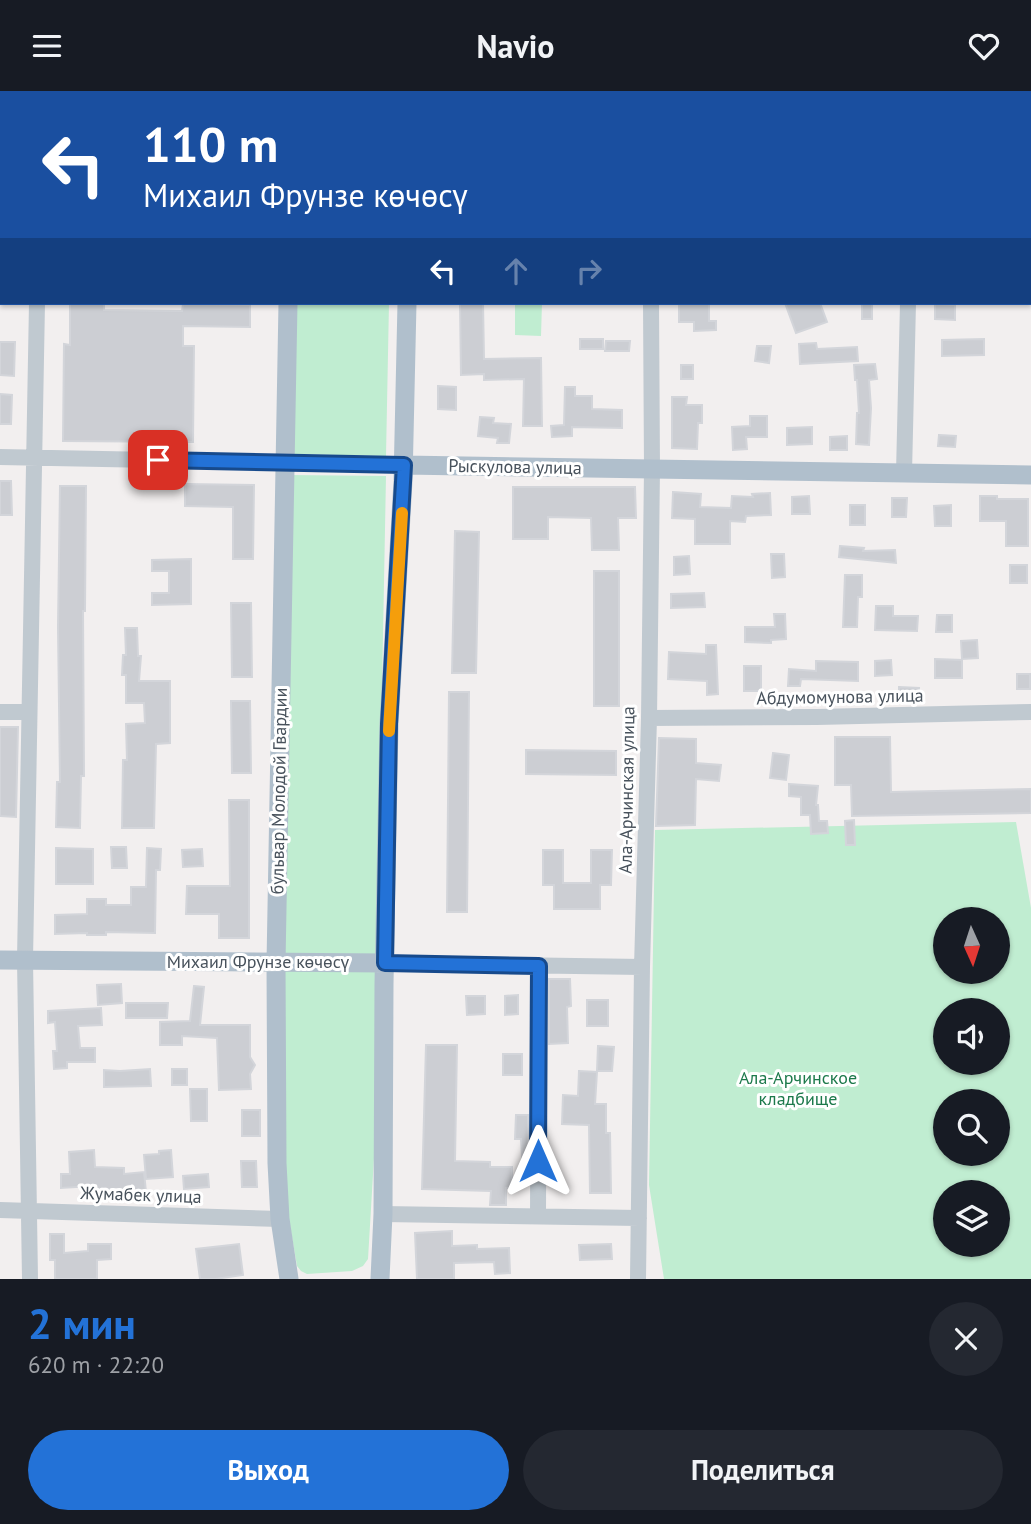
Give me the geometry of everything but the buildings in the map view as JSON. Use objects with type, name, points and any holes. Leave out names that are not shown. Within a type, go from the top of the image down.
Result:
[{"type":"main road","name":"бульвар Молодой Гвардии","points":[[288,305],[276,963],[276,1163],[280,1219],[289,1279]]},
{"type":"main road","points":[[380,1279],[389,724],[404,465],[407,305]]},
{"type":"main road","name":"Рыскулова улица","points":[[404,465],[1031,475]]},
{"type":"main road","name":"Михаил Фрунзе көчөсү","points":[[0,960],[385,963]]},
{"type":"street","points":[[30,1279],[25,960],[37,305]]},
{"type":"street","name":"Ала-Арчинская улица","points":[[638,1279],[642,967],[649,718],[651,305]]},
{"type":"street","points":[[904,473],[908,305]]},
{"type":"street","name":"Рыскулова улица","points":[[0,457],[404,465]]},
{"type":"street","points":[[0,712],[29,712]]},
{"type":"street","name":"Абдумомунова улица","points":[[649,718],[1031,712]]},
{"type":"street","name":"Михаил Фрунзе көчөсү","points":[[385,963],[642,967]]},
{"type":"street","points":[[538,1216],[539,966]]},
{"type":"street","name":"Жумабек улица","points":[[0,1210],[280,1219]]},
{"type":"street","points":[[383,1214],[639,1218]]},
{"type":"green space","points":[[293,305],[389,305],[386,456],[291,454]]},
{"type":"green space","points":[[515,305],[542,305],[541,336],[515,335]]},
{"type":"green space","points":[[290,475],[386,476],[377,956],[282,955]]},
{"type":"green space","name":"Ала-Арчинское кладбище","points":[[1016,822],[1031,908],[1031,1279],[664,1279],[649,1185],[655,830]]},
{"type":"green space","points":[[281,971],[377,971],[374,1158],[368,1259],[363,1266],[352,1271],[307,1274],[297,1266],[278,1156]]},
{"type":"slow traffic","points":[[389,731],[402,513]]},
{"type":"route","points":[[158,460],[404,465],[389,724],[385,963],[539,966],[538,1161]]}]
